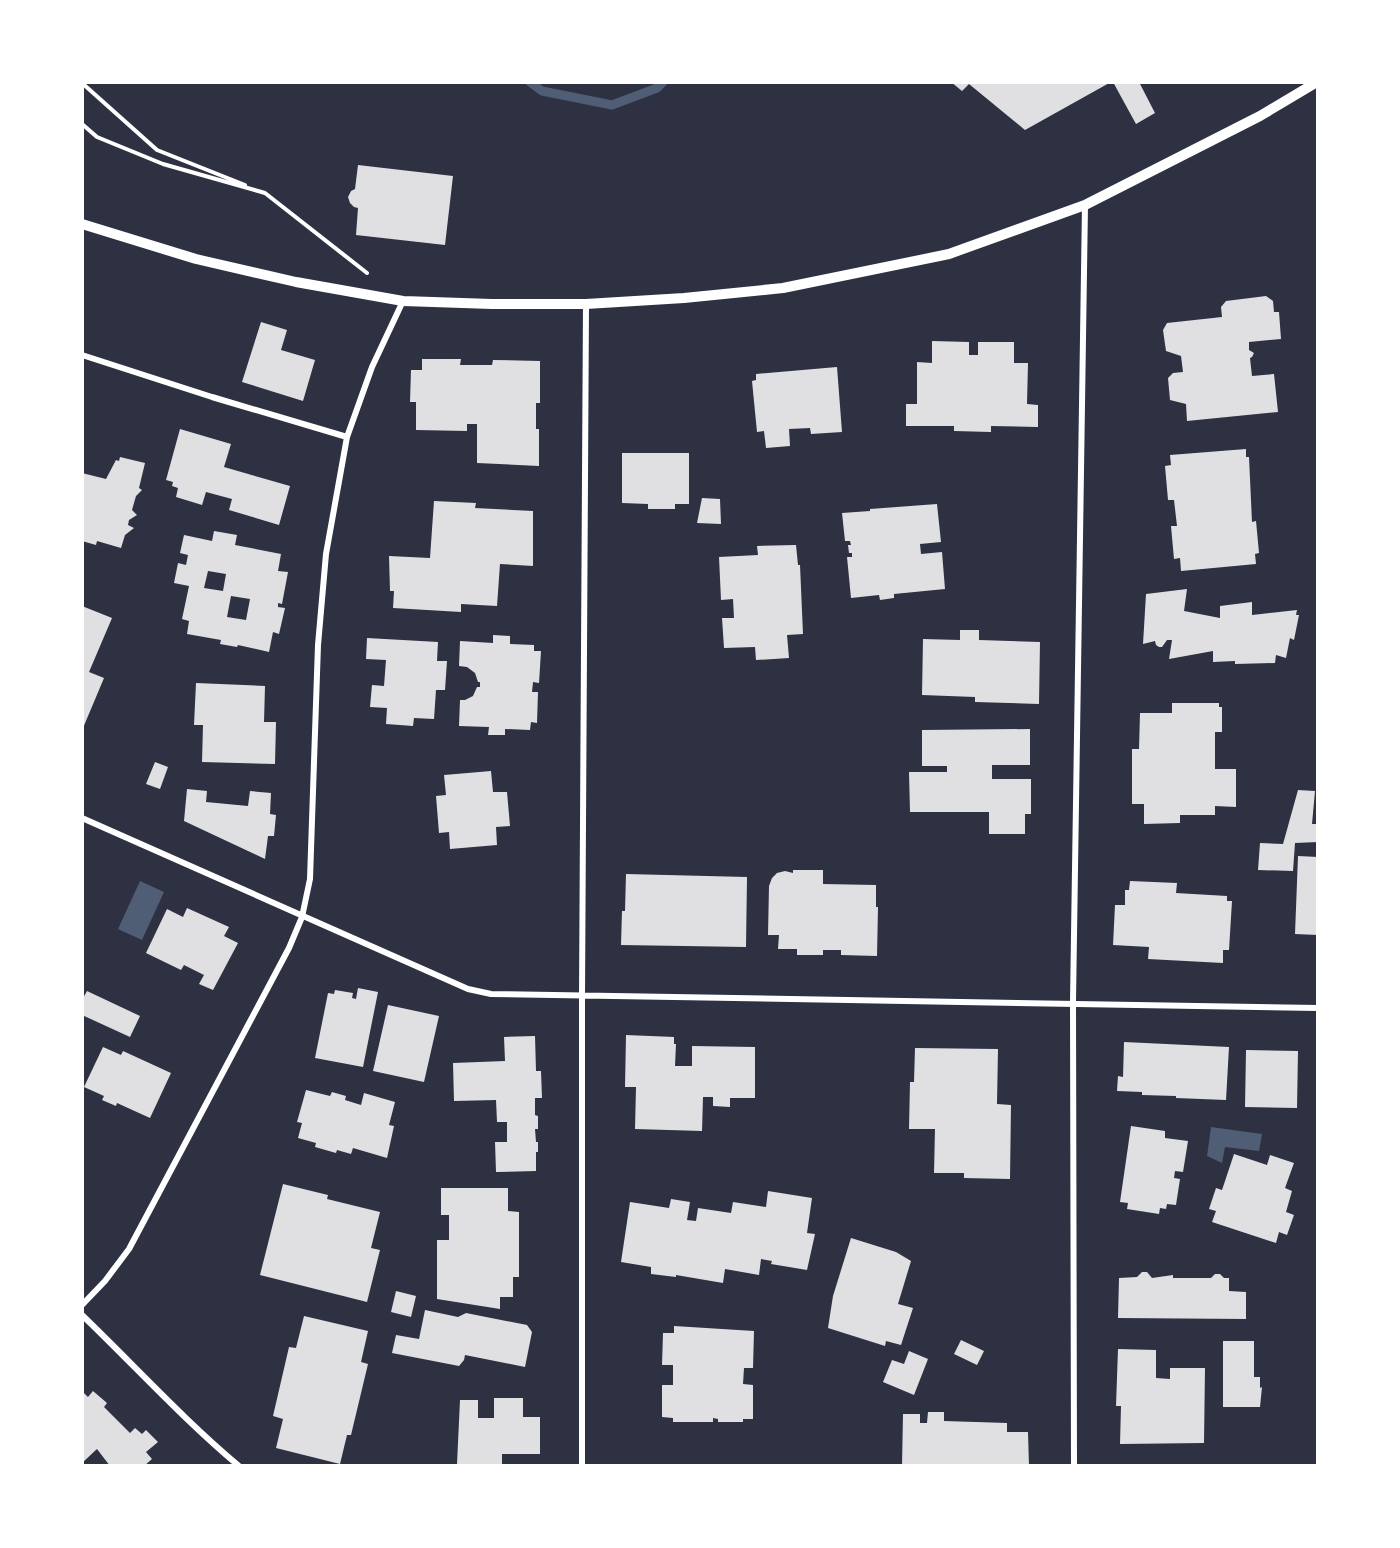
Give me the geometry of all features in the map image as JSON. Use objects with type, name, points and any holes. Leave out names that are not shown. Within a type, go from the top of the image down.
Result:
[{"type":"street","points":[[82,224],[196,259],[296,282],[403,301],[586,304],[684,298],[794,286],[949,254],[1085,205],[1260,116],[1317,82]]},
{"type":"street","points":[[1074,1466],[1073,1002],[1085,205]]},
{"type":"street","points":[[82,1305],[105,1281],[129,1249],[289,948],[302,917],[310,879],[318,645],[326,554],[347,437],[372,367],[403,301]]},
{"type":"street","points":[[582,1466],[586,304]]},
{"type":"street","points":[[82,355],[347,437]]},
{"type":"street","points":[[82,818],[468,989],[491,994],[1073,1002],[1317,1008]]},
{"type":"street","points":[[82,1315],[183,1415],[239,1466]]},
{"type":"path","points":[[82,83],[157,150],[265,193],[403,301]]},
{"type":"path","points":[[82,124],[97,137],[163,164],[265,193]]},
{"type":"water","points":[[140,881],[164,892],[142,940],[118,929]]},
{"type":"water","points":[[1211,1127],[1262,1134],[1259,1151],[1225,1147],[1222,1163],[1207,1156]]},
{"type":"building","points":[[951,82],[1111,82],[1025,130],[969,84],[962,91]]},
{"type":"building","points":[[1113,82],[1139,82],[1155,113],[1136,124]]},
{"type":"building","points":[[358,165],[453,176],[445,245],[356,235],[358,208],[350,203],[348,197],[355,189]]},
{"type":"building","points":[[1266,296],[1273,301],[1274,312],[1279,312],[1281,339],[1249,342],[1249,350],[1254,353],[1250,358],[1252,376],[1274,374],[1278,412],[1187,421],[1186,404],[1170,400],[1168,378],[1173,373],[1183,372],[1181,356],[1166,351],[1163,330],[1167,323],[1222,317],[1221,307],[1226,301]]},
{"type":"building","points":[[261,322],[287,330],[281,350],[315,360],[303,401],[242,382]]},
{"type":"building","points":[[932,341],[969,342],[969,355],[978,355],[978,342],[1014,342],[1014,363],[1028,363],[1027,404],[1038,405],[1038,427],[991,426],[991,432],[954,431],[954,426],[906,426],[906,404],[917,404],[917,362],[932,363]]},
{"type":"building","points":[[422,359],[461,359],[460,365],[492,365],[493,360],[540,361],[540,403],[536,403],[539,466],[477,463],[477,424],[467,424],[467,431],[416,430],[416,402],[410,402],[411,370],[422,370]]},
{"type":"building","points":[[837,367],[842,432],[811,434],[810,428],[789,429],[790,446],[766,448],[764,431],[757,432],[752,381],[756,380],[756,374]]},
{"type":"building","points":[[180,429],[231,444],[224,467],[290,486],[279,525],[229,510],[232,499],[206,492],[202,505],[176,497],[178,488],[172,486],[173,482],[166,480]]},
{"type":"building","points":[[1246,449],[1246,457],[1249,457],[1252,522],[1256,521],[1259,553],[1255,554],[1256,564],[1181,571],[1180,558],[1174,559],[1171,526],[1177,526],[1174,500],[1168,500],[1165,466],[1171,465],[1170,455]]},
{"type":"building","points":[[622,453],[689,453],[689,504],[675,504],[675,509],[648,509],[648,504],[622,503]]},
{"type":"building","points":[[120,457],[145,463],[139,488],[142,490],[136,496],[132,510],[137,515],[129,520],[128,525],[134,528],[125,535],[121,548],[97,541],[96,545],[82,541],[82,473],[106,479]]},
{"type":"building","points":[[702,498],[720,499],[721,524],[697,523]]},
{"type":"building","points":[[434,501],[476,503],[475,508],[533,511],[533,566],[500,564],[497,606],[461,604],[461,612],[393,608],[394,591],[390,591],[389,556],[430,558]]},
{"type":"building","points":[[937,504],[941,542],[920,544],[921,554],[942,552],[945,589],[894,594],[894,598],[880,600],[879,595],[851,598],[847,557],[852,557],[852,553],[849,553],[850,541],[845,541],[842,513]]},
{"type":"building","points":[[214,531],[237,535],[235,545],[281,554],[278,571],[288,572],[282,604],[278,603],[278,607],[285,608],[279,634],[273,632],[269,652],[238,645],[237,647],[220,644],[221,640],[187,634],[189,621],[182,619],[189,586],[174,583],[178,563],[186,565],[188,555],[180,553],[184,535],[212,541]],"holes":[[[208,571],[226,574],[223,591],[204,588]],[[231,596],[250,599],[246,620],[227,617]]]},
{"type":"building","points":[[796,545],[798,565],[800,565],[803,634],[787,635],[789,658],[756,660],[755,647],[724,648],[722,618],[734,618],[733,599],[721,600],[719,557],[758,555],[757,546]]},
{"type":"building","points":[[1187,589],[1184,611],[1220,618],[1220,606],[1252,602],[1252,615],[1297,610],[1296,615],[1299,615],[1294,640],[1290,638],[1286,658],[1276,655],[1275,663],[1213,662],[1213,651],[1169,659],[1172,640],[1167,640],[1162,647],[1156,645],[1155,641],[1143,644],[1146,594]]},
{"type":"building","points":[[82,606],[112,618],[89,672],[104,678],[83,728]]},
{"type":"building","points":[[960,630],[979,630],[979,640],[1040,642],[1039,704],[975,702],[975,697],[922,695],[923,639],[960,640]]},
{"type":"building","points":[[493,635],[510,636],[510,644],[534,645],[534,651],[541,651],[539,683],[533,682],[532,692],[538,692],[537,723],[531,722],[530,730],[505,729],[505,735],[488,735],[489,727],[459,726],[460,700],[473,696],[477,687],[480,687],[475,673],[467,667],[459,666],[460,641],[493,643]]},
{"type":"building","points":[[367,638],[438,642],[437,661],[447,661],[445,690],[436,690],[434,719],[414,718],[413,726],[386,724],[387,708],[370,707],[372,685],[384,686],[386,660],[366,659]]},
{"type":"building","points":[[196,683],[265,686],[264,722],[276,722],[275,764],[202,762],[203,725],[194,725]]},
{"type":"building","points":[[1172,703],[1219,703],[1219,707],[1222,707],[1222,732],[1215,732],[1215,769],[1236,769],[1236,807],[1215,806],[1215,815],[1180,815],[1180,823],[1144,824],[1144,804],[1132,804],[1132,749],[1139,749],[1140,713],[1172,713]]},
{"type":"building","points":[[1030,729],[1030,765],[992,765],[992,779],[1031,779],[1031,814],[1025,814],[1025,834],[989,834],[989,812],[910,812],[909,772],[947,772],[947,766],[922,766],[922,730]]},
{"type":"building","points":[[155,762],[168,767],[160,789],[146,784]]},
{"type":"building","points":[[491,771],[493,792],[507,792],[510,826],[496,827],[497,845],[450,849],[449,832],[439,833],[436,796],[446,795],[444,775]]},
{"type":"building","points":[[187,789],[207,791],[206,802],[248,806],[250,791],[271,793],[270,814],[276,815],[274,836],[268,836],[265,859],[184,821]]},
{"type":"building","points":[[1298,790],[1315,791],[1312,824],[1318,824],[1318,842],[1295,843],[1293,871],[1258,870],[1260,843],[1283,844]]},
{"type":"building","points":[[1298,856],[1318,857],[1318,935],[1295,934]]},
{"type":"building","points":[[793,870],[823,870],[823,884],[876,885],[877,956],[841,955],[841,950],[823,950],[823,955],[797,955],[797,949],[778,949],[779,935],[768,935],[769,886],[777,873],[785,871],[793,873]]},
{"type":"building","points":[[626,874],[747,877],[746,947],[621,945]]},
{"type":"building","points":[[1130,881],[1177,883],[1176,893],[1227,896],[1227,901],[1232,901],[1229,950],[1223,950],[1223,963],[1148,959],[1149,947],[1113,945],[1115,905],[1125,905],[1125,890],[1129,890]]},
{"type":"building","points":[[187,908],[229,927],[224,936],[238,943],[213,990],[199,984],[204,975],[184,965],[181,970],[146,953],[167,909],[183,917]]},
{"type":"building","points":[[358,988],[378,992],[363,1067],[315,1058],[328,993],[334,994],[335,990],[353,993],[352,998],[356,999]]},
{"type":"building","points":[[87,991],[140,1016],[130,1037],[82,1015],[82,1000]]},
{"type":"building","points":[[388,1005],[439,1016],[424,1082],[373,1071]]},
{"type":"building","points":[[626,1035],[674,1037],[675,1066],[692,1066],[692,1046],[755,1047],[755,1098],[730,1098],[730,1107],[713,1106],[713,1097],[703,1097],[702,1131],[635,1129],[636,1087],[625,1087]]},
{"type":"building","points":[[535,1036],[536,1071],[541,1071],[542,1098],[535,1098],[535,1115],[538,1116],[538,1129],[535,1129],[536,1142],[538,1142],[536,1171],[496,1172],[495,1142],[507,1142],[507,1122],[497,1122],[496,1100],[454,1101],[453,1063],[505,1061],[504,1037]]},
{"type":"building","points":[[1124,1042],[1229,1047],[1226,1100],[1176,1098],[1176,1096],[1142,1095],[1142,1092],[1117,1091],[1118,1076],[1123,1077]]},
{"type":"building","points":[[103,1047],[121,1055],[123,1051],[171,1073],[150,1118],[117,1103],[116,1106],[102,1100],[104,1096],[84,1087]]},
{"type":"building","points":[[915,1048],[998,1049],[997,1104],[1011,1105],[1010,1179],[964,1178],[964,1173],[934,1173],[935,1129],[909,1129],[910,1082],[914,1082]]},
{"type":"building","points":[[1246,1050],[1298,1051],[1297,1108],[1245,1107]]},
{"type":"building","points":[[306,1090],[330,1096],[332,1092],[346,1096],[345,1100],[361,1105],[364,1093],[395,1102],[389,1125],[394,1126],[387,1158],[353,1148],[351,1154],[337,1150],[336,1153],[315,1147],[316,1143],[298,1138],[302,1123],[297,1122]]},
{"type":"building","points":[[1131,1126],[1165,1131],[1165,1138],[1188,1141],[1183,1172],[1175,1171],[1174,1178],[1180,1179],[1176,1205],[1167,1204],[1166,1209],[1160,1208],[1159,1214],[1127,1209],[1128,1203],[1120,1202]]},
{"type":"building","points":[[1234,1154],[1267,1165],[1270,1155],[1294,1163],[1285,1188],[1292,1191],[1286,1212],[1294,1215],[1287,1235],[1279,1232],[1276,1243],[1212,1222],[1216,1211],[1209,1209],[1216,1188],[1222,1190]]},
{"type":"building","points":[[283,1184],[328,1195],[327,1199],[380,1212],[371,1248],[380,1250],[367,1302],[260,1275]]},
{"type":"building","points":[[441,1188],[508,1188],[508,1211],[519,1212],[519,1277],[513,1277],[513,1297],[500,1297],[500,1309],[437,1299],[437,1240],[449,1240],[449,1215],[441,1215]]},
{"type":"building","points":[[768,1191],[812,1198],[807,1233],[815,1234],[807,1270],[771,1264],[772,1261],[761,1259],[759,1275],[725,1269],[723,1283],[676,1275],[676,1277],[651,1274],[651,1267],[621,1262],[630,1202],[669,1208],[671,1199],[690,1202],[687,1220],[696,1221],[698,1208],[731,1213],[733,1202],[766,1207]]},
{"type":"building","points":[[851,1238],[896,1252],[911,1261],[898,1304],[913,1308],[901,1345],[886,1341],[885,1346],[828,1328],[833,1296]]},
{"type":"building","points":[[1142,1272],[1147,1272],[1152,1278],[1173,1275],[1173,1278],[1211,1278],[1215,1274],[1220,1274],[1224,1278],[1229,1278],[1229,1291],[1246,1292],[1246,1319],[1118,1318],[1119,1278],[1137,1277]]},
{"type":"building","points":[[396,1291],[416,1296],[411,1317],[391,1312]]},
{"type":"building","points":[[425,1310],[458,1317],[466,1313],[527,1325],[532,1332],[525,1367],[465,1355],[459,1366],[392,1353],[396,1335],[419,1339]]},
{"type":"building","points":[[304,1316],[368,1331],[361,1362],[368,1364],[351,1435],[347,1435],[340,1464],[276,1448],[283,1419],[273,1416],[289,1347],[296,1348]]},
{"type":"building","points":[[674,1326],[754,1331],[753,1368],[744,1368],[743,1384],[753,1385],[753,1419],[743,1419],[743,1422],[718,1422],[718,1419],[713,1418],[713,1422],[673,1422],[673,1418],[662,1417],[662,1385],[673,1385],[673,1365],[662,1365],[663,1333],[674,1333]]},
{"type":"building","points":[[961,1340],[984,1351],[977,1365],[954,1354]]},
{"type":"building","points":[[1223,1341],[1254,1341],[1254,1377],[1260,1377],[1260,1388],[1262,1387],[1260,1407],[1223,1407]]},
{"type":"building","points":[[1118,1349],[1156,1350],[1156,1378],[1170,1379],[1170,1368],[1205,1368],[1204,1443],[1120,1444],[1121,1406],[1116,1406]]},
{"type":"building","points":[[909,1351],[928,1359],[914,1395],[883,1382],[892,1360],[904,1364]]},
{"type":"building","points":[[82,1391],[88,1397],[93,1391],[107,1403],[104,1407],[130,1433],[135,1428],[142,1434],[146,1430],[158,1442],[146,1452],[152,1459],[144,1466],[110,1466],[97,1449],[82,1463]]},
{"type":"building","points":[[494,1398],[523,1398],[523,1417],[540,1417],[540,1454],[502,1454],[502,1464],[457,1464],[460,1400],[478,1400],[478,1418],[494,1418]]},
{"type":"building","points":[[928,1412],[944,1412],[944,1421],[1007,1423],[1007,1432],[1028,1432],[1029,1466],[953,1466],[953,1464],[902,1466],[903,1414],[920,1414],[920,1423],[927,1423]]},
{"type":"waterway","points":[[530,82],[542,91],[612,105],[657,88],[663,82]]}]
